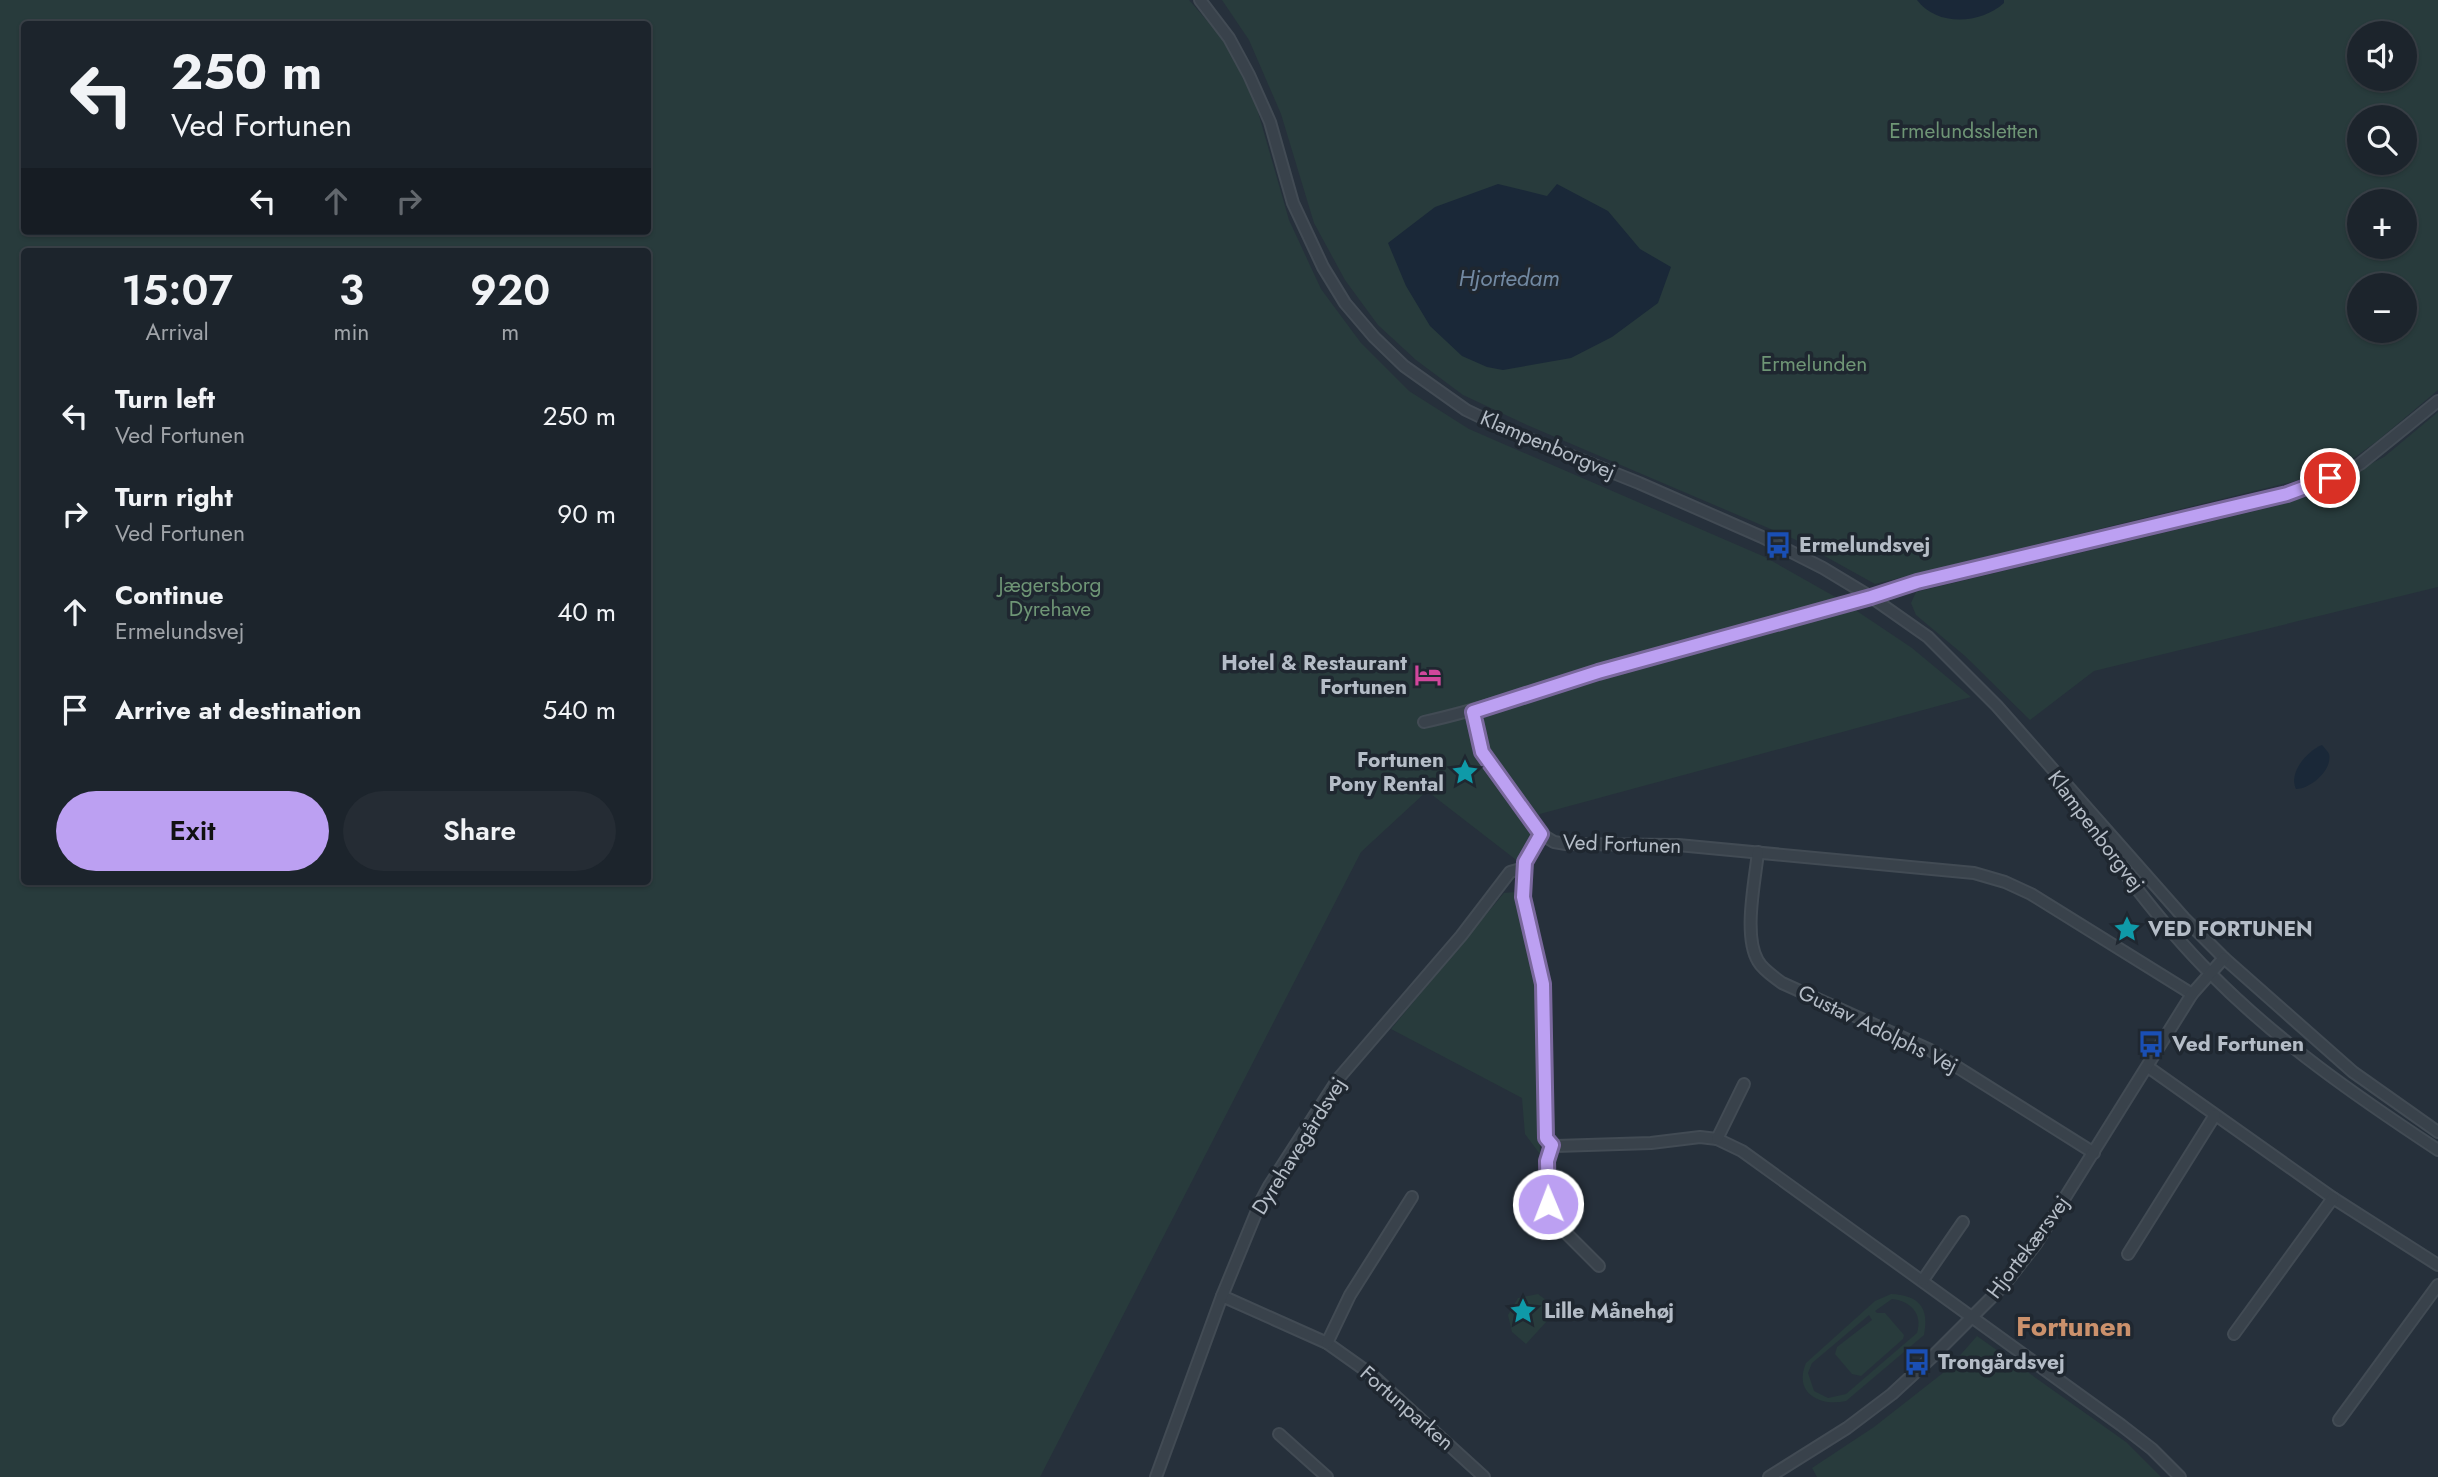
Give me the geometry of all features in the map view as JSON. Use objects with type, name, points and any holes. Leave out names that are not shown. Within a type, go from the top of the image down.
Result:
[{"type":"street","name":"Klampenborgvej","points":[[1200,0],[1229,38],[1250,75],[1270,122],[1293,203],[1323,267],[1345,303],[1404,366],[1466,410],[1514,433],[1639,483],[1762,537],[1824,568],[1928,637],[1978,686],[2184,918],[2224,958],[2346,1066],[2438,1132]]},
{"type":"street","points":[[1424,722],[1473,712],[1598,672],[1917,582],[2287,494],[2344,473],[2360,464],[2438,401]]},
{"type":"street","name":"Ved Fortunen","points":[[1473,712],[1482,752],[1541,834],[1554,842],[1678,845],[1973,873],[2006,882],[2031,894],[2192,994]]},
{"type":"street","name":"Klampenborgvej","points":[[2040,756],[2139,890],[2210,973],[2240,1002],[2334,1078],[2438,1150]]},
{"type":"street","points":[[1541,834],[1524,868],[1523,897],[1543,984],[1546,1138],[1552,1145]]},
{"type":"street","name":"Gustav Adolphs Vej","points":[[1758,852],[1751,932],[1753,952],[1767,972],[1782,983],[1930,1051],[2094,1153]]},
{"type":"street","name":"Dyrehavegårdsvej","points":[[1156,1477],[1222,1296],[1261,1201],[1338,1079],[1461,936],[1510,872],[1524,868]]},
{"type":"street","name":"Hjortekærsvej","points":[[1769,1477],[1847,1428],[1892,1394],[2005,1284],[2036,1244],[2192,994],[2224,958]]},
{"type":"street","points":[[2148,1067],[2333,1198],[2438,1265]]},
{"type":"street","points":[[1717,1139],[1744,1084]]},
{"type":"street","points":[[2128,1254],[2215,1115]]},
{"type":"street","points":[[1552,1145],[1651,1143],[1700,1137],[1717,1139],[1742,1150],[2121,1425],[2152,1449],[2180,1477]]},
{"type":"street","points":[[1552,1145],[1547,1161],[1548,1204],[1558,1225],[1599,1266]]},
{"type":"street","points":[[1327,1343],[1360,1276],[1412,1197]]},
{"type":"street","points":[[2234,1334],[2333,1198]]},
{"type":"street","points":[[1923,1280],[1963,1222]]},
{"type":"street","points":[[2339,1420],[2438,1285]]},
{"type":"street","name":"Fortunparken","points":[[1222,1296],[1327,1343],[1372,1375],[1485,1477]]},
{"type":"street","points":[[1279,1434],[1327,1477]]},
{"type":"green space","name":"Jægersborg Dyrehave","points":[[0,0],[1189,0],[1225,41],[1256,105],[1289,220],[1321,289],[1361,343],[1409,391],[1469,429],[1765,557],[1839,599],[1912,648],[1971,697],[1540,814],[1524,866],[1427,791],[1361,852],[1040,1477],[0,1477]]},
{"type":"green space","name":"Ermelunden","points":[[1222,0],[2438,0],[2438,390],[2348,462],[2307,478],[1875,584],[1794,539],[1463,395],[1416,360],[1378,325],[1345,280],[1314,223],[1281,114],[1249,40]]},
{"type":"green space","points":[[2438,412],[2438,587],[2094,671],[2030,720],[1965,656],[1916,615],[1911,603],[1916,592],[2272,507],[2314,493],[2384,457]]},
{"type":"green space","points":[[1516,892],[1537,969],[1540,1154],[1525,1134],[1522,1098],[1391,1029],[1504,893]]},
{"type":"green space","points":[[1538,1294],[1558,1309],[1526,1344],[1512,1332],[1508,1315],[1518,1298]]},
{"type":"green space","points":[[1891,1294],[1915,1300],[1920,1304],[1925,1317],[1924,1335],[1846,1401],[1827,1402],[1811,1396],[1803,1382],[1806,1363],[1875,1301]],"holes":[[[1892,1299],[1905,1302],[1917,1314],[1917,1333],[1846,1394],[1828,1398],[1814,1391],[1808,1373],[1812,1363],[1869,1315],[1872,1320],[1837,1347],[1835,1354],[1852,1374],[1861,1376],[1903,1339],[1904,1335],[1885,1313],[1875,1311]]]},
{"type":"green space","points":[[1977,1336],[2126,1442],[2161,1477],[1817,1477],[1812,1468],[1874,1427],[1948,1369]]},
{"type":"water","points":[[1917,0],[2004,0],[2004,3],[1984,15],[1959,20],[1936,15]]},
{"type":"water","name":"Hjortedam","points":[[1498,184],[1547,196],[1557,184],[1608,211],[1640,249],[1671,267],[1658,303],[1612,337],[1571,358],[1503,370],[1487,367],[1462,356],[1430,326],[1406,286],[1388,243],[1435,207]]},
{"type":"water","points":[[2322,745],[2329,754],[2328,766],[2314,782],[2296,789],[2295,776],[2300,763],[2310,752]]},
{"type":"place","name":"Ermelundsvej","points":[[1778,545]]},
{"type":"place","name":"Hotel & Restaurant Fortunen","points":[[1428,675]]},
{"type":"place","name":"Fortunen Pony Rental","points":[[1465,772]]},
{"type":"place","name":"VED FORTUNEN","points":[[2127,929]]},
{"type":"place","name":"Ved Fortunen","points":[[2151,1044]]},
{"type":"place","name":"Lille Månehøj","points":[[1523,1311]]},
{"type":"place","name":"Trongårdsvej","points":[[1917,1362]]},
{"type":"district","name":"Fortunen","points":[[2074,1326]]},
{"type":"route","points":[[1548,1204],[1547,1161],[1552,1145],[1546,1138],[1543,984],[1523,897],[1525,862],[1541,834],[1489,765],[1482,752],[1473,712],[1598,672],[1917,582],[2287,494],[2330,478]]},
{"type":"park label","name":"Ermelundssletten","points":[[1964,131]]}]
